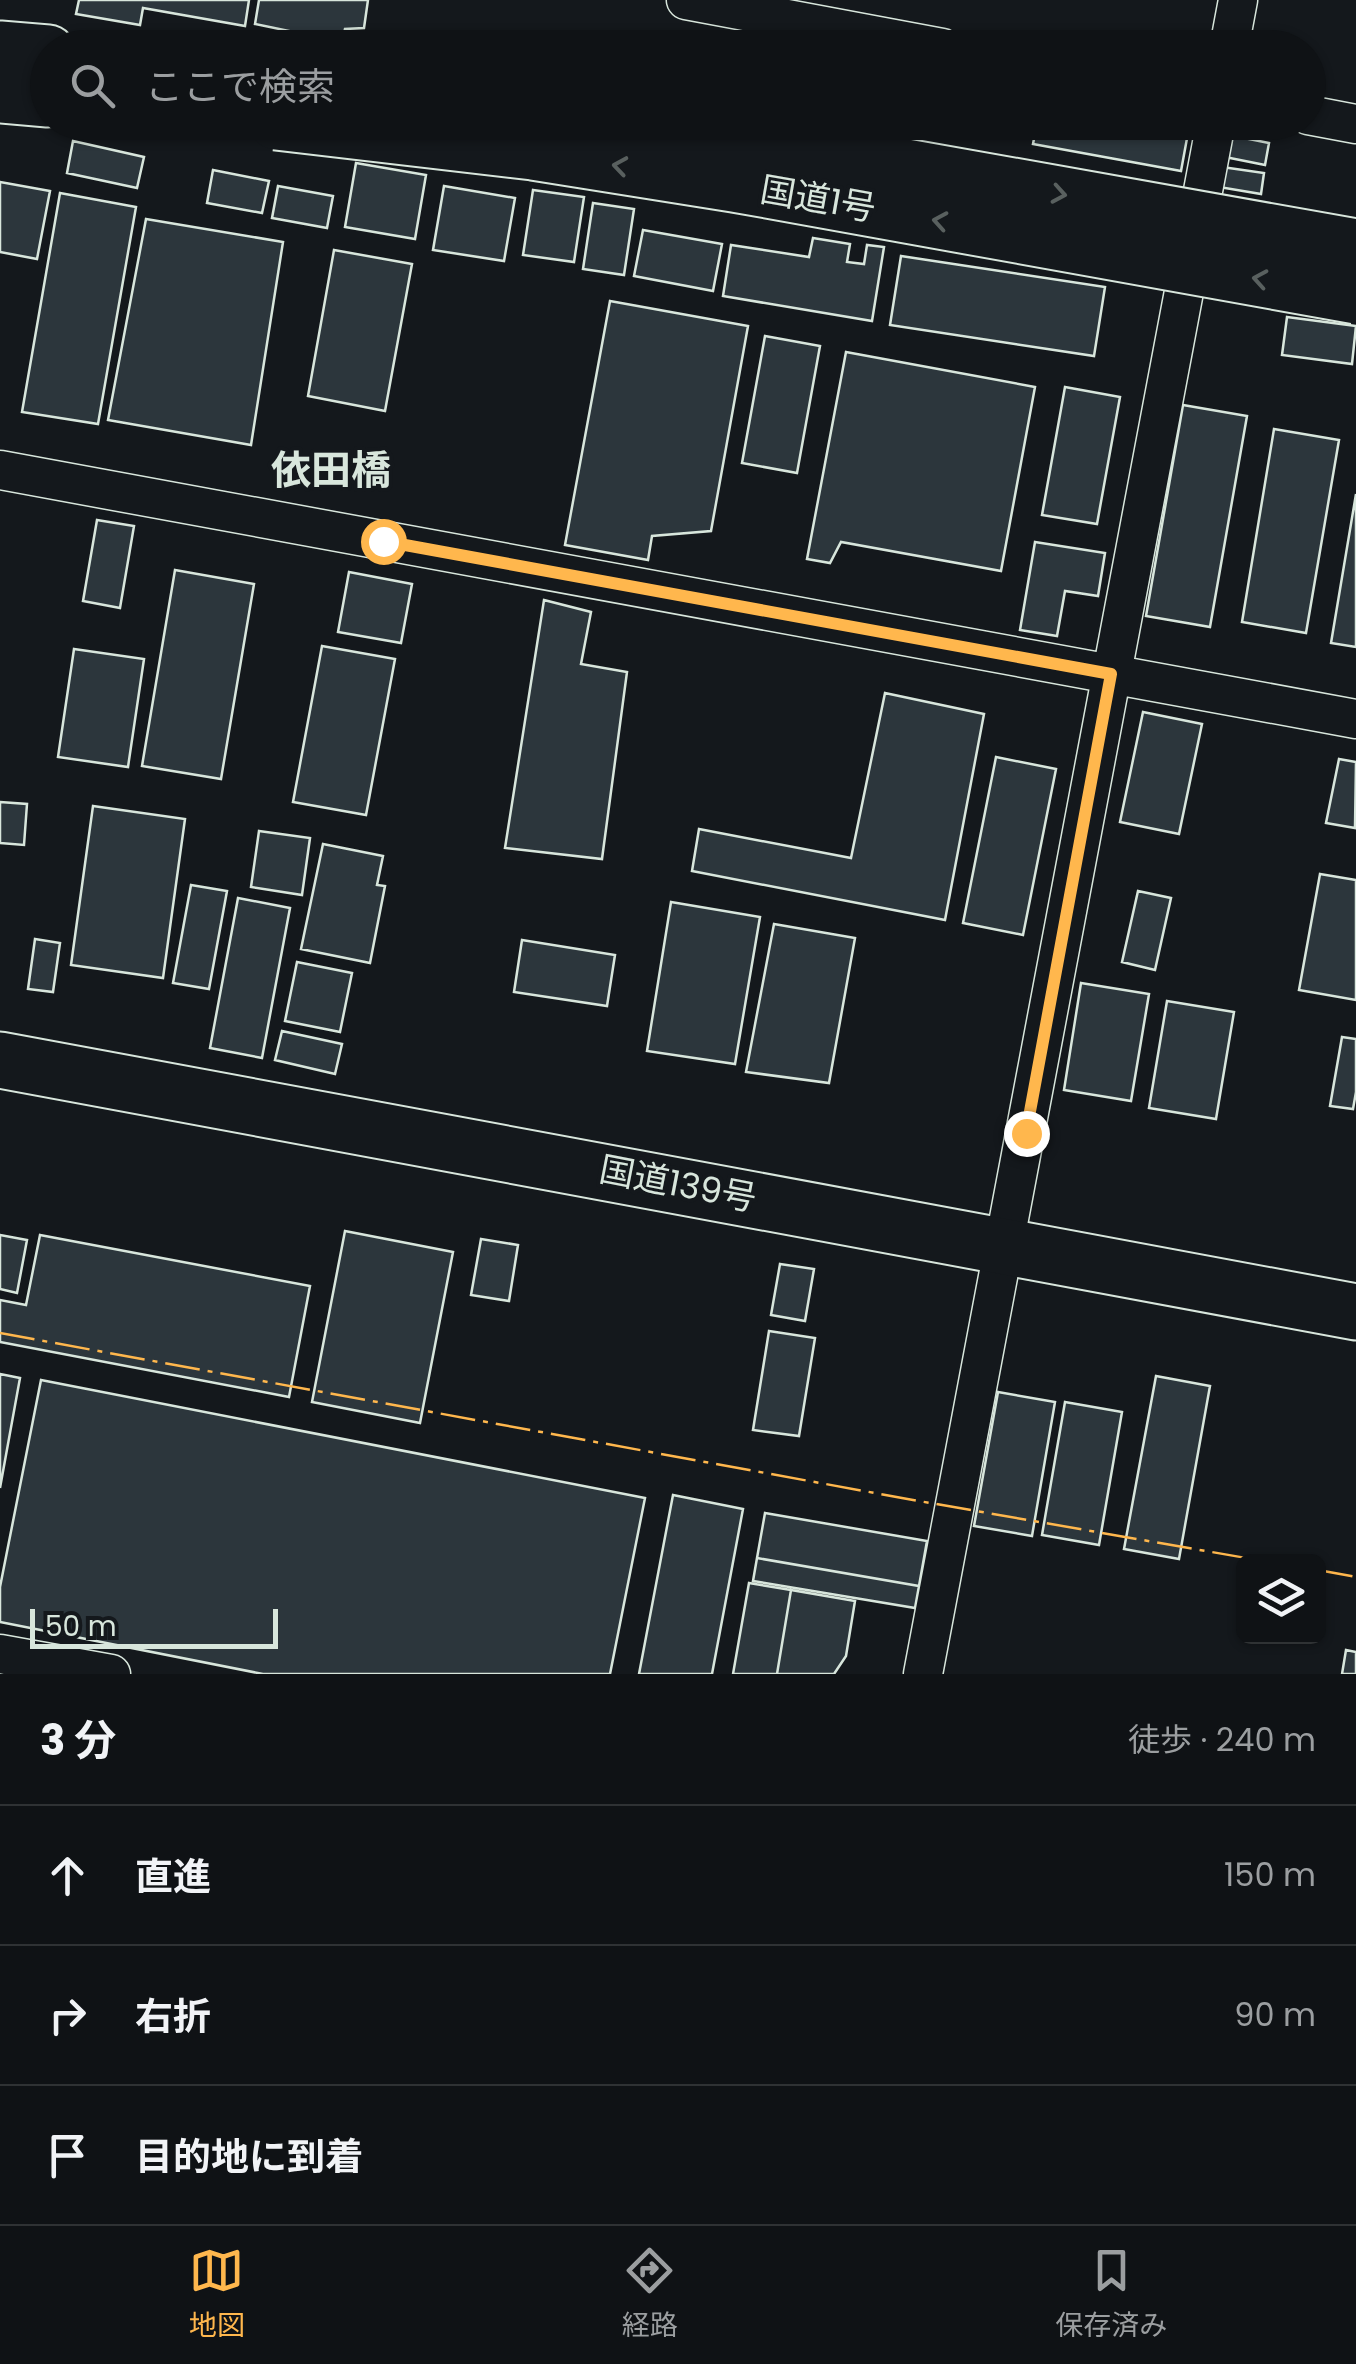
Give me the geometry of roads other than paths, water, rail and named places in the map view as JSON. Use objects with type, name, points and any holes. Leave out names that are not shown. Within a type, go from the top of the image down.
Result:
[{"type":"highway","points":[[0,49],[30,52]]},
{"type":"highway","points":[[0,95],[30,98]]},
{"type":"highway","name":"国道1号","points":[[423,140],[570,158],[1356,296]]},
{"type":"highway","name":"国道1号","points":[[753,140],[1356,247]]},
{"type":"highway","name":"国道139号","points":[[0,1060],[1356,1312]]},
{"type":"street","points":[[686,0],[846,30]]},
{"type":"street","points":[[1232,30],[1238,0]]},
{"type":"street","points":[[1326,118],[1356,124]]},
{"type":"street","points":[[923,1674],[1213,140]]},
{"type":"street","points":[[0,470],[1356,719]]},
{"type":"street","points":[[0,1654],[111,1674]]},
{"type":"district","name":"依田橋","points":[[331,470]]}]
